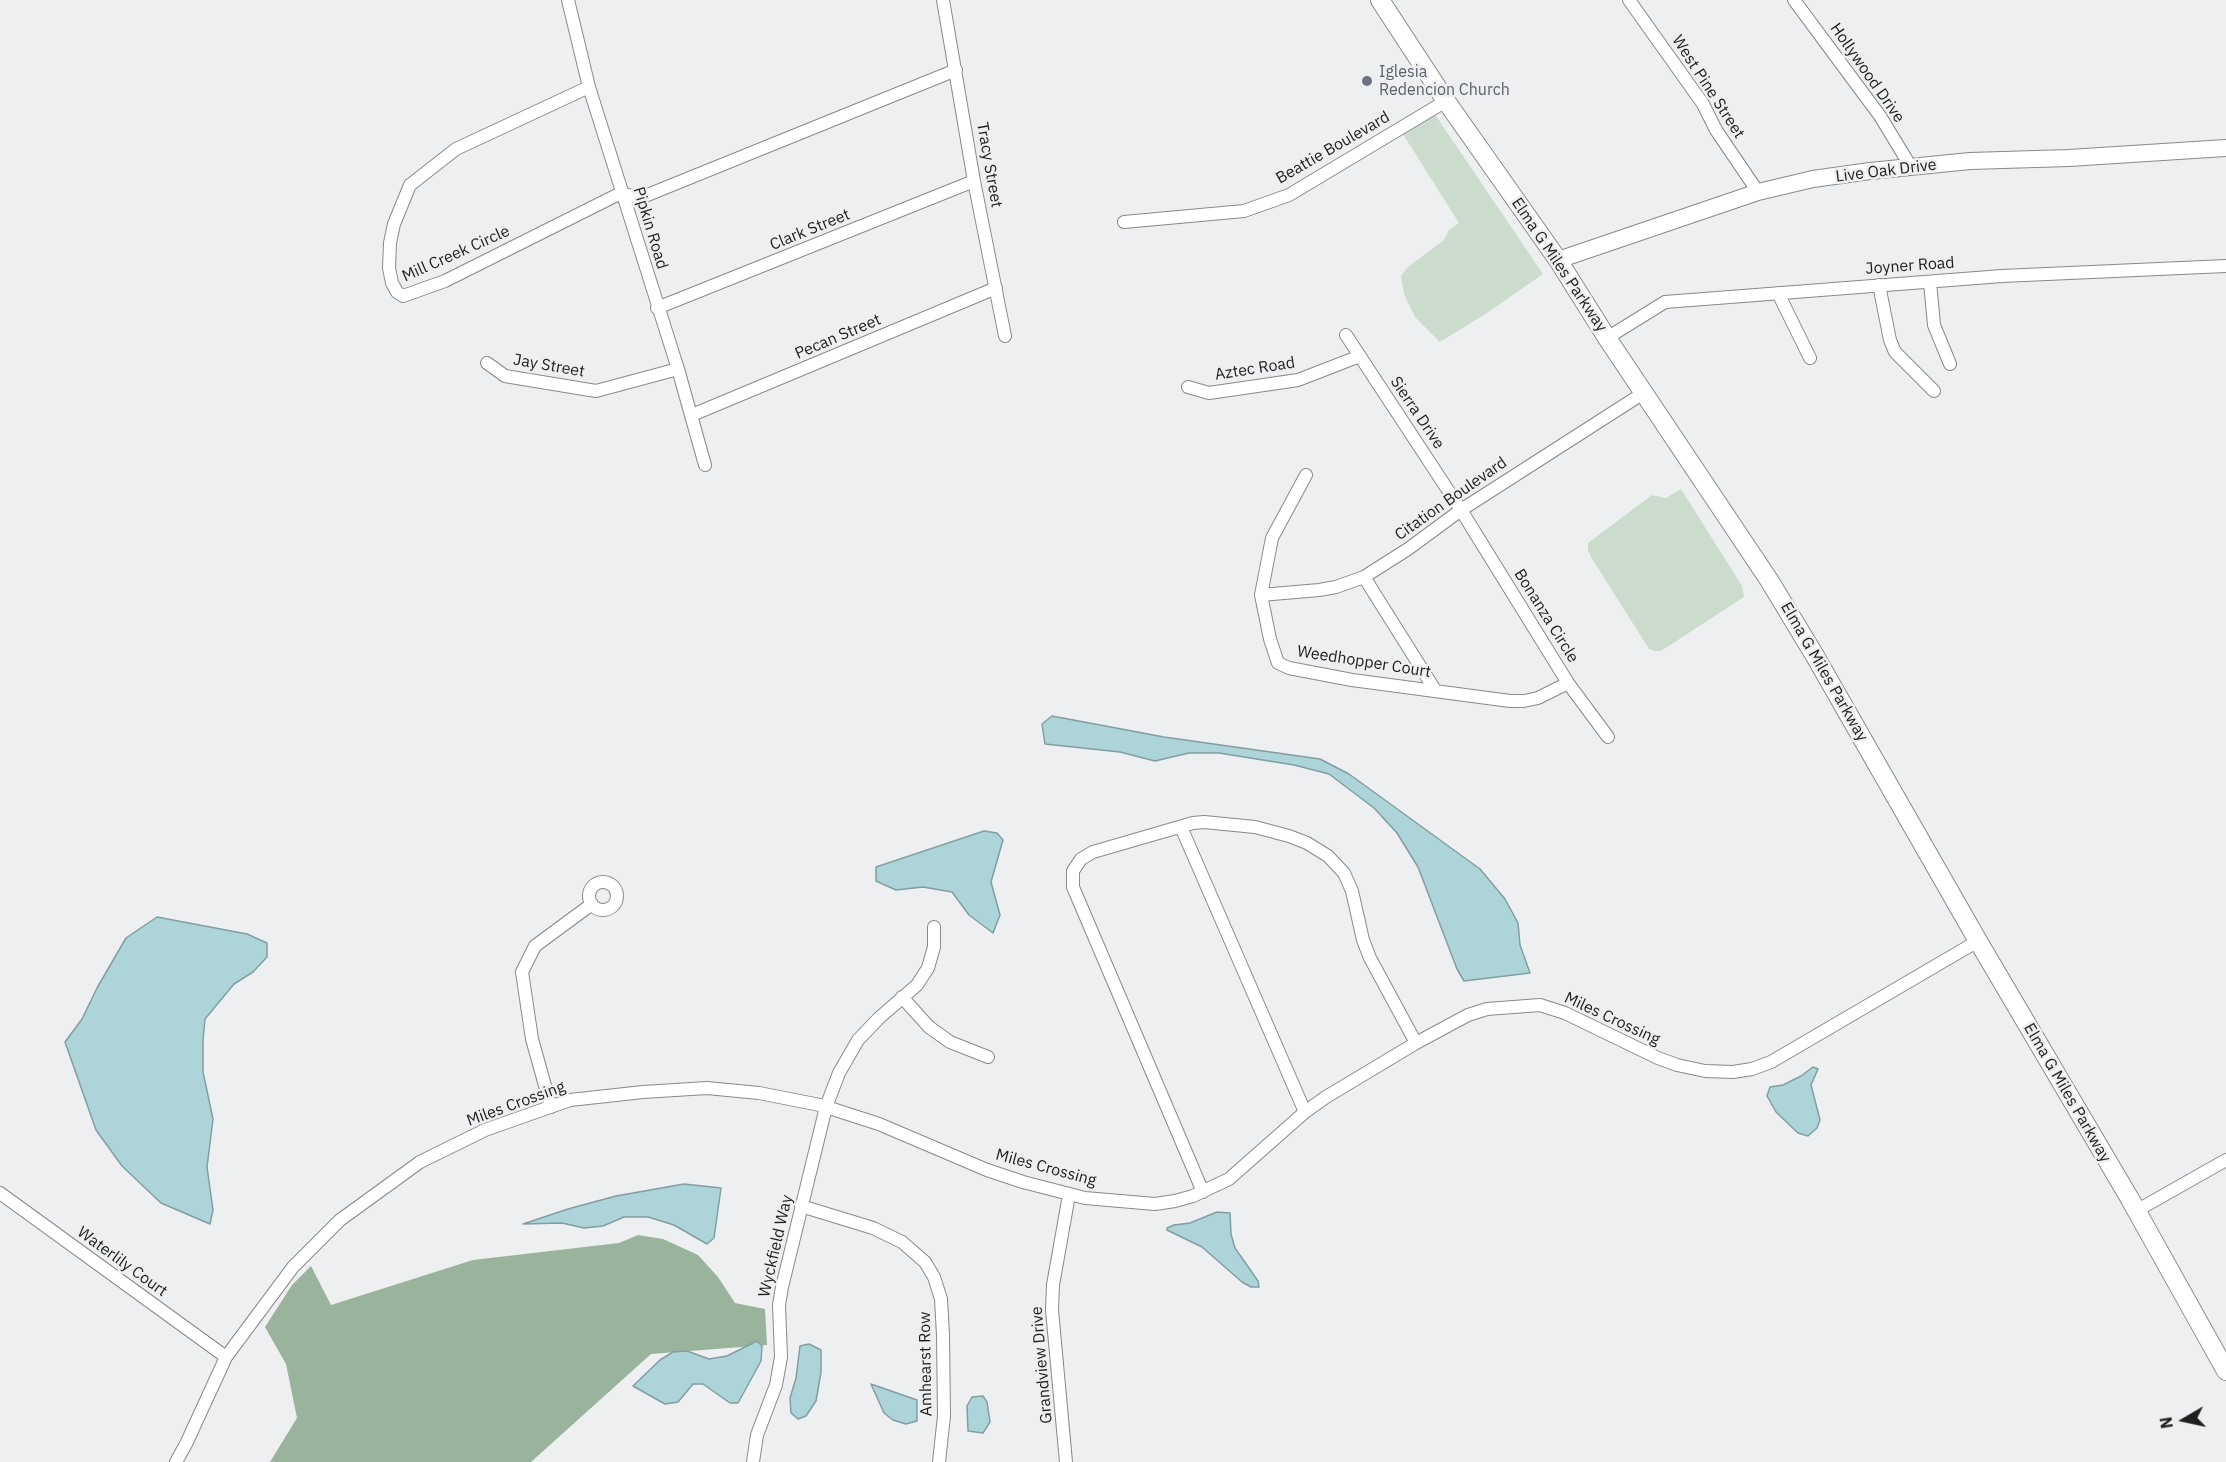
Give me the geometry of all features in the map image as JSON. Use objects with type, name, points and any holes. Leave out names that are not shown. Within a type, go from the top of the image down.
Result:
[{"type":"main road","name":"Elma G Miles Parkway","points":[[1380,0],[1446,100],[1558,260],[1607,338],[1775,590],[2136,1211],[2226,1371]]},
{"type":"street","name":"Pipkin Road","points":[[568,0],[589,87],[678,369],[705,465]]},
{"type":"street","name":"Tracy Street","points":[[943,0],[1005,336]]},
{"type":"street","name":"West Pine Street","points":[[1629,0],[1703,104],[1716,130],[1758,192]]},
{"type":"street","name":"Hollywood Drive","points":[[1794,0],[1880,116],[1911,166]]},
{"type":"street","points":[[621,193],[640,198],[956,70]]},
{"type":"street","name":"Mill Creek Circle","points":[[589,87],[456,149],[411,185],[398,213],[390,243],[389,268],[392,283],[397,292],[403,296],[445,280],[621,193]]},
{"type":"street","name":"Beattie Boulevard","points":[[1124,222],[1244,211],[1289,195],[1446,100]]},
{"type":"street","name":"Live Oak Drive","points":[[1558,260],[1758,192],[1813,180],[1911,166],[1970,161],[2226,148]]},
{"type":"street","name":"Clark Street","points":[[657,308],[975,182]]},
{"type":"street","name":"Joyner Road","points":[[1607,338],[1665,302],[1879,285],[2226,266]]},
{"type":"street","points":[[1930,282],[1934,325],[1950,364]]},
{"type":"street","points":[[1879,285],[1890,340],[1895,352],[1934,391]]},
{"type":"street","name":"Pecan Street","points":[[692,416],[996,288]]},
{"type":"street","points":[[1778,293],[1810,358]]},
{"type":"street","name":"Sierra Drive","points":[[1346,335],[1461,510]]},
{"type":"street","name":"Aztec Road","points":[[1188,387],[1209,393],[1298,380],[1360,356]]},
{"type":"street","name":"Jay Street","points":[[487,363],[505,376],[596,391],[678,369]]},
{"type":"street","name":"Citation Boulevard","points":[[1261,595],[1319,590],[1336,587],[1364,577],[1382,567],[1461,510],[1645,392]]},
{"type":"street","name":"Weedhopper Court","points":[[1306,475],[1272,538],[1261,595],[1270,639],[1278,663],[1288,668],[1352,680],[1524,701],[1538,698],[1568,683]]},
{"type":"street","name":"Bonanza Circle","points":[[1461,510],[1568,683],[1608,737]]},
{"type":"street","points":[[1364,577],[1435,690]]},
{"type":"street","points":[[1203,1192],[1073,887],[1073,871],[1081,859],[1092,852],[1181,826],[1204,822],[1255,827],[1307,843],[1328,856],[1344,873],[1352,891],[1363,940],[1370,958],[1416,1043]]},
{"type":"street","points":[[1181,826],[1305,1113]]},
{"type":"street","points":[[551,1107],[532,1039],[522,972],[535,946],[592,904]]},
{"type":"street","name":"Wyckfield Way","points":[[753,1462],[757,1435],[776,1385],[781,1358],[779,1305],[826,1107],[839,1073],[858,1040],[917,985],[928,968],[934,947],[934,927]]},
{"type":"street","name":"Miles Crossing","points":[[176,1462],[226,1357],[293,1267],[340,1220],[420,1162],[485,1130],[570,1100],[707,1088],[759,1093],[826,1107],[879,1124],[987,1170],[1069,1195],[1155,1204],[1175,1201],[1203,1192],[1229,1179],[1326,1097],[1468,1015],[1487,1009],[1540,1005],[1565,1013],[1677,1065],[1705,1071],[1733,1072],[1752,1069],[1771,1062],[1978,941]]},
{"type":"street","points":[[902,997],[929,1027],[950,1042],[988,1057]]},
{"type":"street","points":[[2136,1211],[2226,1160]]},
{"type":"street","name":"Grandview Drive","points":[[1066,1462],[1052,1310],[1053,1285],[1069,1195]]},
{"type":"street","name":"Waterlily Court","points":[[2,1200],[226,1357]]},
{"type":"street","name":"Amhearst Row","points":[[801,1206],[873,1228],[902,1242],[925,1262],[934,1277],[941,1299],[943,1335],[944,1416],[939,1462]]},
{"type":"green space","points":[[1434,113],[1543,274],[1440,342],[1415,317],[1404,294],[1401,276],[1408,267],[1444,240],[1449,230],[1459,223],[1401,131]]},
{"type":"green space","points":[[1681,489],[1742,586],[1744,597],[1661,651],[1656,651],[1649,649],[1591,557],[1588,543],[1652,495],[1666,498]]},
{"type":"green space","points":[[638,1235],[663,1239],[698,1255],[718,1277],[735,1303],[765,1309],[767,1345],[651,1354],[531,1462],[270,1462],[297,1418],[286,1364],[265,1327],[292,1285],[311,1266],[331,1305],[473,1260],[619,1243]]},
{"type":"water","points":[[1052,716],[1164,737],[1320,759],[1349,774],[1480,869],[1505,899],[1518,923],[1520,945],[1530,973],[1464,981],[1457,969],[1418,867],[1397,833],[1374,808],[1329,774],[1294,765],[1219,753],[1189,753],[1155,761],[1120,752],[1045,744],[1042,724]]},
{"type":"water","points":[[984,831],[997,833],[1003,840],[991,882],[1000,915],[993,933],[969,915],[952,892],[923,887],[896,890],[876,881],[876,867]]},
{"type":"water","points":[[157,917],[247,934],[267,943],[267,957],[253,972],[234,984],[205,1019],[203,1072],[213,1119],[207,1167],[213,1210],[210,1224],[161,1203],[122,1166],[96,1130],[65,1042],[82,1019],[126,938]]},
{"type":"water","points":[[1813,1067],[1818,1069],[1811,1085],[1820,1120],[1817,1128],[1808,1136],[1798,1133],[1776,1112],[1767,1096],[1770,1087],[1783,1085]]},
{"type":"water","points":[[684,1184],[721,1188],[714,1238],[707,1244],[674,1225],[648,1217],[624,1217],[603,1226],[584,1228],[562,1223],[523,1224],[616,1196]]},
{"type":"water","points":[[1217,1212],[1230,1213],[1231,1234],[1235,1248],[1258,1281],[1259,1287],[1251,1287],[1242,1282],[1202,1247],[1167,1230],[1174,1225],[1190,1223]]},
{"type":"water","points":[[757,1341],[762,1346],[761,1361],[738,1403],[730,1403],[703,1384],[693,1384],[678,1402],[665,1404],[633,1386],[660,1360],[673,1352],[687,1351],[709,1359],[727,1356]]},
{"type":"water","points":[[809,1344],[821,1350],[821,1372],[816,1401],[806,1416],[798,1419],[791,1413],[790,1398],[796,1378],[800,1346]]},
{"type":"water","points":[[871,1384],[917,1400],[917,1421],[906,1424],[893,1420],[884,1413]]},
{"type":"water","points":[[983,1396],[987,1402],[990,1422],[983,1433],[968,1431],[967,1406],[972,1397]]},
{"type":"place","name":"Iglesia Redencion Church","points":[[1367,81]]}]
